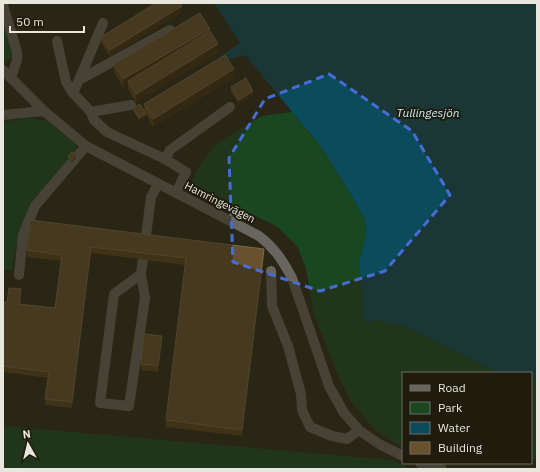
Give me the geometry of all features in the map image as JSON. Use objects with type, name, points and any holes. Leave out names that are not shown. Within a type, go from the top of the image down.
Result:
[{"type":"street","points":[[3,4],[18,52],[11,78]]},
{"type":"street","points":[[73,93],[103,24]]},
{"type":"street","points":[[79,80],[170,30]]},
{"type":"street","points":[[57,41],[66,82],[73,93],[91,112],[94,120],[108,132],[165,159],[186,172],[176,193]]},
{"type":"street","name":"Hamringevägen","points":[[3,70],[44,111],[86,146],[258,236],[270,244],[284,262],[292,278],[329,386],[344,413],[359,430],[379,444],[402,456]]},
{"type":"street","points":[[91,112],[131,105]]},
{"type":"street","points":[[165,159],[170,150],[230,108]]},
{"type":"street","points":[[3,115],[44,111]]},
{"type":"street","points":[[18,275],[24,235],[35,206],[86,146]]},
{"type":"street","points":[[141,274],[114,294],[100,403],[129,406],[145,298],[141,274],[151,197],[158,184]]},
{"type":"street","points":[[271,271],[272,306],[288,346],[301,394],[302,410],[310,427],[332,436],[347,439],[359,430]]},
{"type":"street","points":[[424,464],[442,469]]},
{"type":"highlighted area","points":[[329,74],[412,131],[450,195],[385,271],[320,291],[233,262],[229,158],[265,99]]},
{"type":"green space","points":[[3,19],[14,55],[4,62],[3,61]]},
{"type":"green space","points":[[292,112],[322,148],[365,220],[366,234],[359,263],[363,319],[367,323],[377,320],[406,327],[497,372],[402,372],[402,446],[391,441],[373,428],[350,400],[339,378],[313,312],[306,268],[297,246],[278,227],[191,184],[199,166],[217,143],[262,116]]},
{"type":"green space","points":[[29,118],[47,121],[76,144],[76,154],[31,206],[18,239],[12,270],[3,270],[3,122]]},
{"type":"green space","points":[[532,379],[537,380],[537,459],[532,460]]},
{"type":"green space","points":[[3,426],[392,460],[411,469],[3,469]]},
{"type":"water","name":"Tullingesjön","points":[[214,3],[537,3],[537,380],[532,379],[532,372],[497,372],[406,327],[377,320],[367,323],[363,319],[359,263],[366,234],[365,220],[322,148],[245,55],[230,59],[218,58],[240,43]]},
{"type":"building","points":[[156,3],[180,3],[182,6],[110,50],[101,37]]},
{"type":"building","points":[[200,13],[210,29],[123,79],[114,64]]},
{"type":"building","points":[[210,31],[218,44],[136,94],[128,81]]},
{"type":"building","points":[[225,55],[234,69],[153,119],[144,104]]},
{"type":"building","points":[[246,78],[253,91],[239,100],[231,87]]},
{"type":"building","points":[[140,104],[146,114],[139,118],[133,108]]},
{"type":"building","points":[[72,152],[76,155],[72,160],[68,157]]},
{"type":"building","points":[[30,220],[264,249],[242,430],[166,420],[186,258],[91,247],[72,402],[45,399],[49,372],[3,366],[3,302],[7,302],[9,288],[21,289],[19,304],[55,308],[62,255],[27,250]]},
{"type":"building","points":[[144,334],[162,336],[158,366],[141,364]]}]
